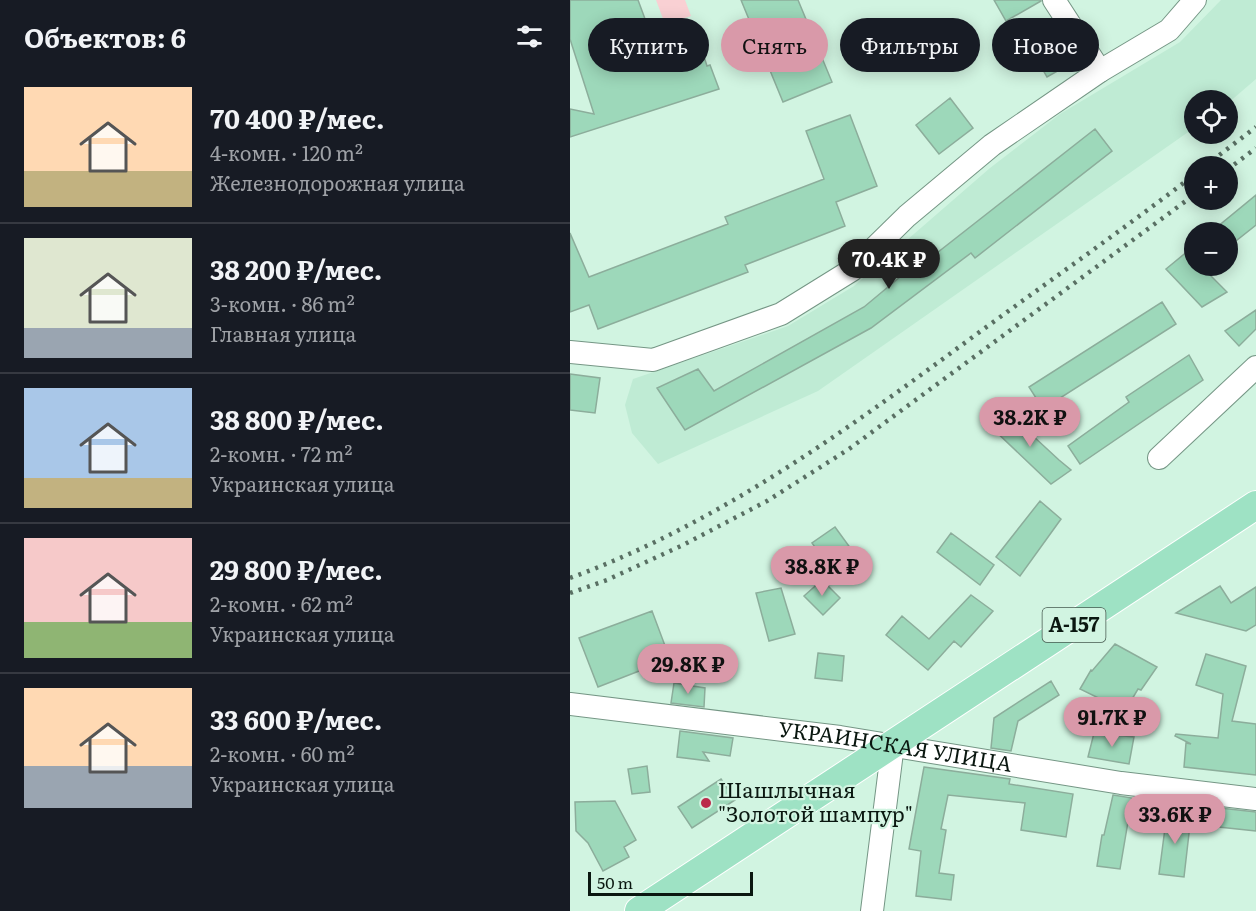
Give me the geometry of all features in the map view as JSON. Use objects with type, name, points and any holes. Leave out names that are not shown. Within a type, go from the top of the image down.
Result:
[{"type":"main road","name":"А-157","points":[[639,911],[1256,505]]},
{"type":"street","points":[[1054,0],[1100,71]]},
{"type":"street","points":[[570,352],[653,360],[781,314],[852,270],[907,216],[992,145],[1100,71],[1168,30],[1195,0]]},
{"type":"street","points":[[1159,458],[1256,367]]},
{"type":"street","name":"УКРАИНСКАЯ УЛИЦА","points":[[570,704],[893,744],[1121,783],[1256,799]]},
{"type":"street","points":[[872,911],[893,744]]},
{"type":"shaded area","points":[[656,0],[685,0],[691,16],[663,18]]},
{"type":"shaded area","points":[[1221,0],[1256,0],[1256,79],[1238,95],[1238,90],[1184,90],[1184,135],[818,391],[658,464],[632,433],[625,405],[633,379],[788,326],[854,286],[990,168],[1060,114],[1180,42]]},
{"type":"building","points":[[570,0],[638,0],[645,18],[588,18],[588,72],[709,72],[710,65],[719,89],[570,137],[570,109],[594,114],[570,39]]},
{"type":"building","points":[[741,0],[798,0],[805,18],[748,18]]},
{"type":"building","points":[[994,0],[1041,0],[1011,18],[1004,18]]},
{"type":"building","points":[[771,72],[828,72],[832,82],[783,102]]},
{"type":"building","points":[[1044,72],[1056,72],[1047,77]]},
{"type":"building","points":[[950,98],[973,128],[939,154],[916,125]]},
{"type":"building","points":[[850,115],[877,186],[836,202],[845,226],[745,265],[748,272],[598,329],[589,305],[570,312],[570,233],[589,277],[728,224],[725,217],[824,179],[806,131]]},
{"type":"building","points":[[1095,129],[1112,151],[975,258],[971,253],[871,328],[685,430],[657,388],[698,369],[714,391],[864,307],[930,252],[933,256]]},
{"type":"building","points":[[1256,195],[1256,225],[1238,239],[1238,222],[1223,222]]},
{"type":"building","points":[[1184,254],[1184,276],[1211,276],[1227,292],[1202,307],[1166,269]]},
{"type":"building","points":[[1162,302],[1176,324],[1043,409],[1029,387]]},
{"type":"building","points":[[1256,310],[1256,329],[1239,346],[1225,331]]},
{"type":"building","points":[[1189,355],[1203,380],[1080,464],[1068,446],[1129,402],[1126,397]]},
{"type":"building","points":[[570,374],[600,378],[595,413],[570,410]]},
{"type":"building","points":[[1007,412],[1071,470],[1051,484],[990,426]]},
{"type":"building","points":[[1040,501],[1061,519],[1020,576],[996,557]]},
{"type":"building","points":[[835,527],[854,553],[831,570],[812,543]]},
{"type":"building","points":[[951,533],[994,565],[980,585],[937,552]]},
{"type":"building","points":[[822,580],[840,598],[823,615],[804,596]]},
{"type":"building","points":[[1220,586],[1231,603],[1256,587],[1256,625],[1246,631],[1176,613]]},
{"type":"building","points":[[781,588],[795,634],[769,641],[756,593]]},
{"type":"building","points":[[971,595],[993,611],[961,647],[954,641],[928,670],[886,635],[902,616],[929,639]]},
{"type":"building","points":[[652,611],[670,659],[598,687],[579,638]]},
{"type":"building","points":[[1115,644],[1157,667],[1141,690],[1138,689],[1125,711],[1080,689],[1091,670]]},
{"type":"building","points":[[818,653],[844,656],[842,681],[815,678]]},
{"type":"building","points":[[1206,654],[1246,666],[1232,721],[1256,724],[1256,775],[1184,767],[1186,743],[1191,744],[1175,736],[1176,734],[1218,738],[1223,694],[1196,685]]},
{"type":"building","points":[[1051,681],[1059,695],[1018,721],[1011,751],[991,748],[994,718]]},
{"type":"building","points":[[674,683],[705,688],[704,707],[671,703]]},
{"type":"building","points":[[680,731],[733,738],[730,756],[703,752],[709,761],[677,757]]},
{"type":"building","points":[[1094,733],[1134,737],[1129,764],[1088,757]]},
{"type":"building","points":[[647,766],[650,792],[632,794],[628,769]]},
{"type":"building","points":[[924,767],[1010,779],[1009,784],[1073,794],[1066,837],[1021,830],[1025,803],[948,795],[941,829],[946,830],[939,873],[954,875],[951,900],[916,896],[921,851],[909,849]]},
{"type":"building","name":"Шашлычная \"Золотой шампур\"","points":[[721,779],[735,800],[692,828],[678,807]]},
{"type":"building","points":[[1113,795],[1132,798],[1120,869],[1097,866],[1102,835],[1104,835]]},
{"type":"building","points":[[615,801],[636,840],[624,847],[629,857],[603,871],[588,843],[576,831],[575,802]]},
{"type":"building","points":[[1202,806],[1256,812],[1256,831],[1200,825]]},
{"type":"building","points":[[1167,813],[1191,816],[1184,877],[1159,874]]},
{"type":"railway","points":[[1218,156],[1256,127]]},
{"type":"railway","points":[[1238,162],[1256,148]]},
{"type":"railway","points":[[570,578],[625,556],[677,531],[779,473],[876,408],[1184,182]]},
{"type":"railway","points":[[570,593],[607,580],[683,545],[767,501],[849,449],[1184,202]]},
{"type":"place","name":"Шашлычная \"Золотой шампур\"","points":[[706,803]]}]
